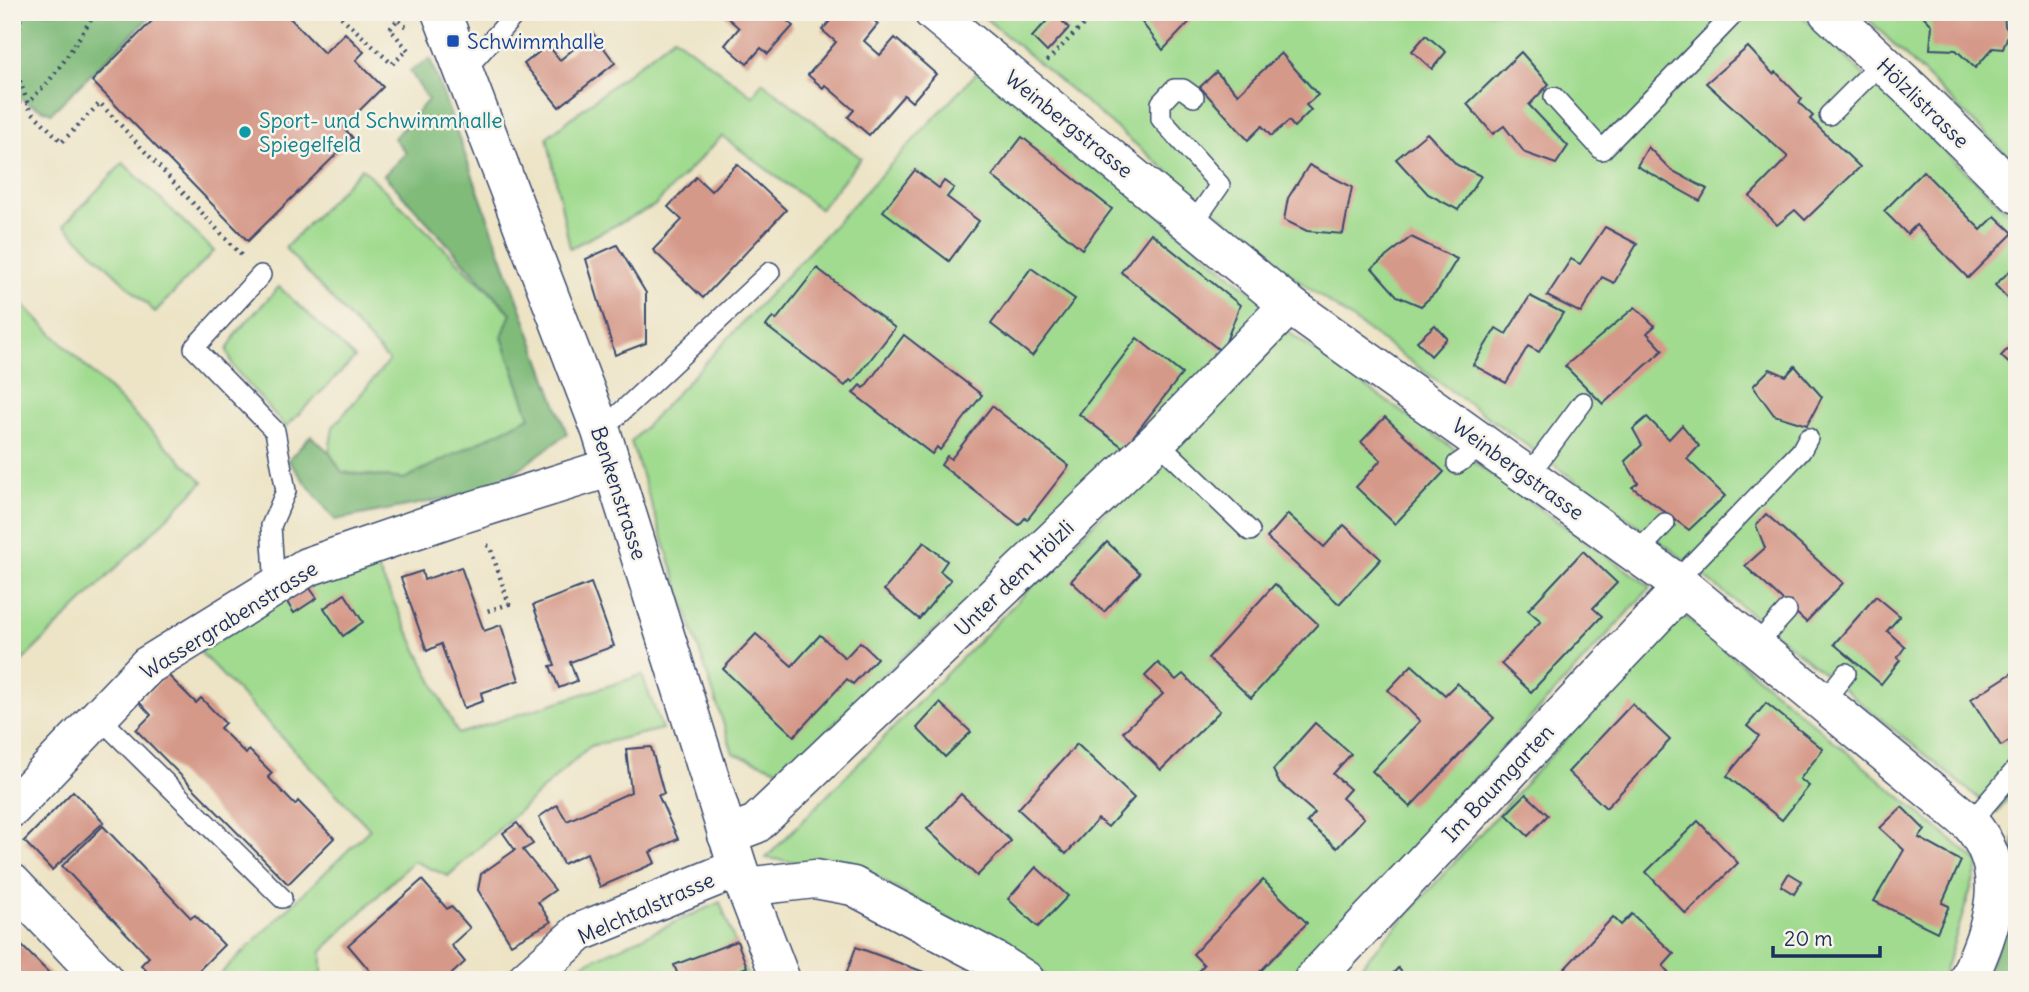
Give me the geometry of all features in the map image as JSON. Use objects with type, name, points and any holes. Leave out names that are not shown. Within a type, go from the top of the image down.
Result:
[{"type":"street","name":"Benkenstrasse","points":[[441,12],[606,449],[736,864],[781,980]]},
{"type":"street","name":"Weinbergstrasse","points":[[933,12],[1471,454],[1528,476],[1679,584],[1755,646],[1834,687],[1970,822],[1982,837],[1993,861],[1995,895],[1986,939],[1968,980]]},
{"type":"street","name":"Hölzlistrasse","points":[[1828,12],[2017,194]]},
{"type":"street","name":"Unter dem Hölzli","points":[[736,864],[756,824],[1157,441],[1289,305]]},
{"type":"street","name":"Wassergrabenstrasse","points":[[12,808],[147,666],[307,567],[449,518],[606,449]]},
{"type":"street","name":"Im Baumgarten","points":[[1314,980],[1679,584]]},
{"type":"street","name":"Melchtalstrasse","points":[[526,980],[580,932],[736,864]]},
{"type":"street","points":[[736,864],[853,886],[997,962],[1025,980]]},
{"type":"street","points":[[12,883],[104,980]]},
{"type":"lane","points":[[464,71],[517,12]]},
{"type":"lane","points":[[1554,97],[1602,150],[1736,12]]},
{"type":"lane","points":[[1829,115],[1882,62]]},
{"type":"lane","points":[[1192,225],[1220,185],[1161,119],[1161,103],[1174,89],[1183,89],[1194,97]]},
{"type":"lane","points":[[606,449],[770,272]]},
{"type":"lane","points":[[261,275],[194,348],[275,431],[286,491],[271,526],[275,587]]},
{"type":"lane","points":[[1528,476],[1583,402]]},
{"type":"lane","points":[[1679,584],[1801,452],[1808,438]]},
{"type":"lane","points":[[1157,441],[1250,531]]},
{"type":"lane","points":[[1636,554],[1665,523]]},
{"type":"lane","points":[[1755,646],[1787,611]]},
{"type":"lane","points":[[99,717],[282,898]]},
{"type":"lane","points":[[1970,822],[2017,768]]},
{"type":"path","points":[[21,12],[15,67],[30,110],[62,142],[100,103],[261,275]]},
{"type":"path","points":[[12,103],[28,103],[64,61],[96,12]]},
{"type":"path","points":[[336,12],[391,64]]},
{"type":"path","points":[[1023,86],[1082,26],[1090,12]]},
{"type":"path","points":[[449,518],[490,547],[509,604],[487,611]]},
{"type":"green space","points":[[12,12],[155,12],[51,113],[12,92]]},
{"type":"green space","points":[[978,12],[1798,12],[2017,220],[2017,787],[1997,813],[1673,551],[1295,278]]},
{"type":"green space","points":[[1861,12],[2017,12],[2017,165]]},
{"type":"green space","points":[[674,37],[753,96],[762,82],[861,158],[820,209],[722,136],[654,206],[570,248],[547,137]]},
{"type":"green space","points":[[430,59],[567,434],[490,490],[335,520],[288,460],[311,436],[329,452],[342,472],[404,479],[530,417],[502,337],[511,313],[384,175],[406,153],[394,138],[428,100],[410,71]]},
{"type":"green space","points":[[981,68],[1267,305],[1122,468],[874,683],[786,772],[733,753],[631,442]]},
{"type":"green space","points":[[123,163],[214,251],[155,312],[64,225]]},
{"type":"green space","points":[[362,168],[511,313],[502,337],[530,417],[404,479],[341,472],[329,452],[333,427],[389,361],[285,248]]},
{"type":"green space","points":[[279,287],[355,358],[286,427],[234,368],[227,350],[237,332]]},
{"type":"green space","points":[[12,294],[203,482],[12,671]]},
{"type":"green space","points":[[1284,329],[1651,587],[1290,980],[1054,980],[868,872],[766,858]]},
{"type":"green space","points":[[373,559],[458,734],[642,675],[662,729],[590,746],[448,876],[413,861],[322,951],[322,980],[214,980],[370,829],[200,652],[283,596]]},
{"type":"green space","points":[[1680,612],[1979,863],[1942,980],[1348,980]]},
{"type":"green space","points":[[2017,812],[2017,980],[1983,980],[2001,938]]},
{"type":"green space","points":[[720,902],[749,980],[565,980],[583,964]]},
{"type":"building","name":"Sport- und Schwimmhalle Spiegelfeld","points":[[161,12],[284,12],[324,53],[345,33],[364,52],[356,60],[383,87],[343,127],[353,138],[248,241],[92,81]]},
{"type":"building","points":[[721,12],[789,12],[784,18],[793,26],[768,54],[761,48],[747,64],[725,45],[739,28]]},
{"type":"building","points":[[838,12],[865,12],[878,24],[864,41],[880,55],[895,38],[936,74],[912,102],[904,95],[869,135],[848,117],[854,110],[825,85],[823,88],[808,75],[836,42],[822,30]]},
{"type":"building","points":[[1134,12],[1199,12],[1163,50]]},
{"type":"building","points":[[1926,12],[2004,12],[2005,26],[2009,32],[2003,49],[1993,48],[1975,68],[1956,50],[1930,49],[1932,25],[1924,17]]},
{"type":"building","points":[[1054,13],[1069,28],[1047,52],[1032,37]]},
{"type":"building","points":[[593,33],[615,63],[559,107],[524,64],[548,45],[560,60]]},
{"type":"building","points":[[1426,35],[1446,52],[1432,69],[1412,51]]},
{"type":"building","points":[[1748,47],[1773,74],[1776,72],[1802,99],[1799,103],[1813,116],[1810,119],[1860,167],[1805,220],[1795,210],[1777,225],[1750,196],[1788,157],[1706,83]]},
{"type":"building","points":[[1521,52],[1549,84],[1529,105],[1568,146],[1556,164],[1525,153],[1504,126],[1493,134],[1467,104]]},
{"type":"building","points":[[1281,53],[1318,95],[1306,105],[1311,110],[1294,127],[1289,121],[1271,136],[1262,126],[1248,140],[1200,87],[1216,72],[1238,94]]},
{"type":"building","points":[[1427,133],[1457,165],[1481,176],[1458,210],[1428,194],[1396,159]]},
{"type":"building","points":[[1022,137],[1112,209],[1082,249],[992,176]]},
{"type":"building","points":[[1648,147],[1671,170],[1707,189],[1700,201],[1637,166]]},
{"type":"building","points":[[737,164],[786,210],[703,298],[653,250],[682,220],[668,207],[696,177],[711,191]]},
{"type":"building","points":[[1309,165],[1352,187],[1343,234],[1307,231],[1284,220],[1288,198]]},
{"type":"building","points":[[915,170],[939,188],[944,181],[954,188],[947,197],[979,221],[949,261],[883,211]]},
{"type":"building","points":[[1923,171],[1981,230],[1995,216],[2013,233],[1968,278],[1916,225],[1907,234],[1884,211]]},
{"type":"building","points":[[1605,227],[1637,244],[1614,283],[1602,277],[1581,313],[1547,296],[1571,259],[1580,264]]},
{"type":"building","points":[[1151,233],[1240,305],[1222,352],[1121,272]]},
{"type":"building","points":[[1411,237],[1457,259],[1438,290],[1421,306],[1397,296],[1372,268]]},
{"type":"building","points":[[617,245],[646,293],[646,343],[615,355],[586,259]]},
{"type":"building","points":[[2017,264],[2017,308],[1995,285]]},
{"type":"building","points":[[817,268],[895,328],[853,382],[850,380],[845,386],[766,326],[773,317],[776,320]]},
{"type":"building","points":[[1031,268],[1075,299],[1032,356],[991,324]]},
{"type":"building","points":[[1530,296],[1563,313],[1539,352],[1528,346],[1506,383],[1473,365],[1496,328],[1506,334]]},
{"type":"building","points":[[1635,307],[1655,326],[1647,333],[1663,350],[1603,404],[1565,366]]},
{"type":"building","points":[[1435,325],[1447,338],[1431,356],[1417,341]]},
{"type":"building","points":[[904,335],[982,395],[940,450],[937,447],[932,454],[853,393],[860,385],[864,388]]},
{"type":"building","points":[[1137,338],[1182,374],[1124,448],[1079,414]]},
{"type":"building","points":[[2017,339],[2017,371],[2001,356]]},
{"type":"building","points":[[1795,366],[1822,397],[1807,425],[1774,415],[1753,386],[1770,369],[1786,376]]},
{"type":"building","points":[[992,406],[1069,466],[1027,520],[1025,518],[1019,525],[941,465],[947,456],[951,459]]},
{"type":"building","points":[[1385,417],[1444,472],[1395,524],[1356,487],[1381,460],[1361,442]]},
{"type":"building","points":[[1647,417],[1669,439],[1682,425],[1699,446],[1687,459],[1725,496],[1689,530],[1632,487],[1638,483],[1625,461],[1642,445],[1633,429]]},
{"type":"building","points":[[1288,514],[1324,547],[1344,525],[1381,559],[1339,604],[1267,538]]},
{"type":"building","points":[[1766,514],[1843,583],[1806,622],[1745,566],[1765,548],[1756,525]]},
{"type":"building","points":[[924,542],[947,561],[940,571],[951,580],[919,619],[884,590]]},
{"type":"building","points":[[1107,542],[1140,573],[1104,612],[1071,581]]},
{"type":"building","points":[[1583,551],[1617,583],[1593,608],[1602,616],[1531,692],[1501,664],[1541,621],[1528,610]]},
{"type":"building","points":[[461,567],[484,631],[501,625],[519,680],[481,693],[483,701],[464,708],[441,644],[427,651],[401,578],[422,571],[424,580]]},
{"type":"building","points":[[306,583],[317,598],[294,613],[283,596]]},
{"type":"building","points":[[591,583],[614,646],[570,662],[577,681],[559,688],[550,666],[555,665],[533,605]]},
{"type":"building","points":[[1275,584],[1318,624],[1251,698],[1208,658]]},
{"type":"building","points":[[345,594],[363,622],[343,636],[324,608]]},
{"type":"building","points":[[1876,596],[1900,616],[1887,631],[1905,647],[1897,658],[1900,660],[1881,684],[1834,644]]},
{"type":"building","points":[[756,634],[792,666],[820,635],[845,658],[860,642],[877,658],[853,684],[847,679],[794,736],[723,669]]},
{"type":"building","points":[[1158,663],[1176,680],[1183,674],[1220,711],[1161,770],[1123,732],[1163,694],[1145,676]]},
{"type":"building","points":[[1412,665],[1445,695],[1457,683],[1494,718],[1410,807],[1372,771],[1420,721],[1388,690]]},
{"type":"building","points":[[2017,670],[2017,736],[2001,746],[1971,699]]},
{"type":"building","points":[[167,674],[196,703],[201,698],[225,723],[220,728],[246,754],[249,750],[272,773],[268,777],[295,805],[298,801],[334,838],[288,884],[136,730],[151,715],[139,702]]},
{"type":"building","points":[[940,703],[971,732],[945,757],[917,728]]},
{"type":"building","points":[[1766,703],[1823,749],[1800,779],[1809,786],[1782,820],[1727,776],[1759,736],[1747,726]]},
{"type":"building","points":[[1632,704],[1670,740],[1606,808],[1568,772]]},
{"type":"building","points":[[1315,723],[1351,754],[1333,774],[1350,789],[1342,798],[1364,818],[1337,848],[1307,822],[1315,813],[1279,782],[1273,770]]},
{"type":"building","points":[[1077,744],[1134,798],[1108,827],[1098,819],[1066,854],[1018,809]]},
{"type":"building","points":[[651,747],[664,794],[658,795],[678,839],[650,852],[655,863],[600,887],[587,853],[563,864],[539,817],[557,805],[567,821],[631,792],[626,749]]},
{"type":"building","points":[[73,791],[104,822],[52,870],[24,841]]},
{"type":"building","points":[[961,794],[1011,841],[977,876],[927,829]]},
{"type":"building","points":[[1526,794],[1548,815],[1528,836],[1506,814]]},
{"type":"building","points":[[1902,807],[1925,830],[1919,838],[1961,861],[1942,903],[1949,906],[1937,932],[1874,901],[1904,850],[1880,828]]},
{"type":"building","points":[[1698,821],[1738,863],[1686,914],[1646,872]]},
{"type":"building","points":[[517,823],[533,844],[523,850],[555,890],[538,902],[551,922],[511,944],[478,890],[481,874],[515,850],[503,833]]},
{"type":"building","points":[[103,826],[191,918],[195,915],[224,945],[189,980],[155,980],[141,965],[149,957],[62,866]]},
{"type":"building","points":[[1036,867],[1068,896],[1038,927],[1008,899]]},
{"type":"building","points":[[1789,873],[1802,881],[1794,894],[1781,886]]},
{"type":"building","points":[[422,880],[447,909],[451,906],[470,928],[451,945],[465,962],[445,980],[369,980],[366,976],[371,972],[348,945]]},
{"type":"building","points":[[1263,880],[1307,923],[1252,980],[1190,980],[1204,965],[1193,954]]},
{"type":"building","points":[[1632,914],[1674,954],[1663,966],[1669,973],[1662,980],[1554,980],[1613,917],[1621,925]]},
{"type":"building","points":[[12,936],[56,980],[12,980]]},
{"type":"building","points":[[737,941],[747,967],[724,976],[725,980],[680,980],[674,965]]},
{"type":"building","points":[[856,947],[943,979],[943,980],[844,980]]},
{"type":"building","points":[[1398,968],[1409,980],[1387,980]]},
{"type":"place","name":"Schwimmhalle","points":[[453,41]]},
{"type":"place","name":"Sport- und Schwimmhalle Spiegelfeld","points":[[245,132]]}]
